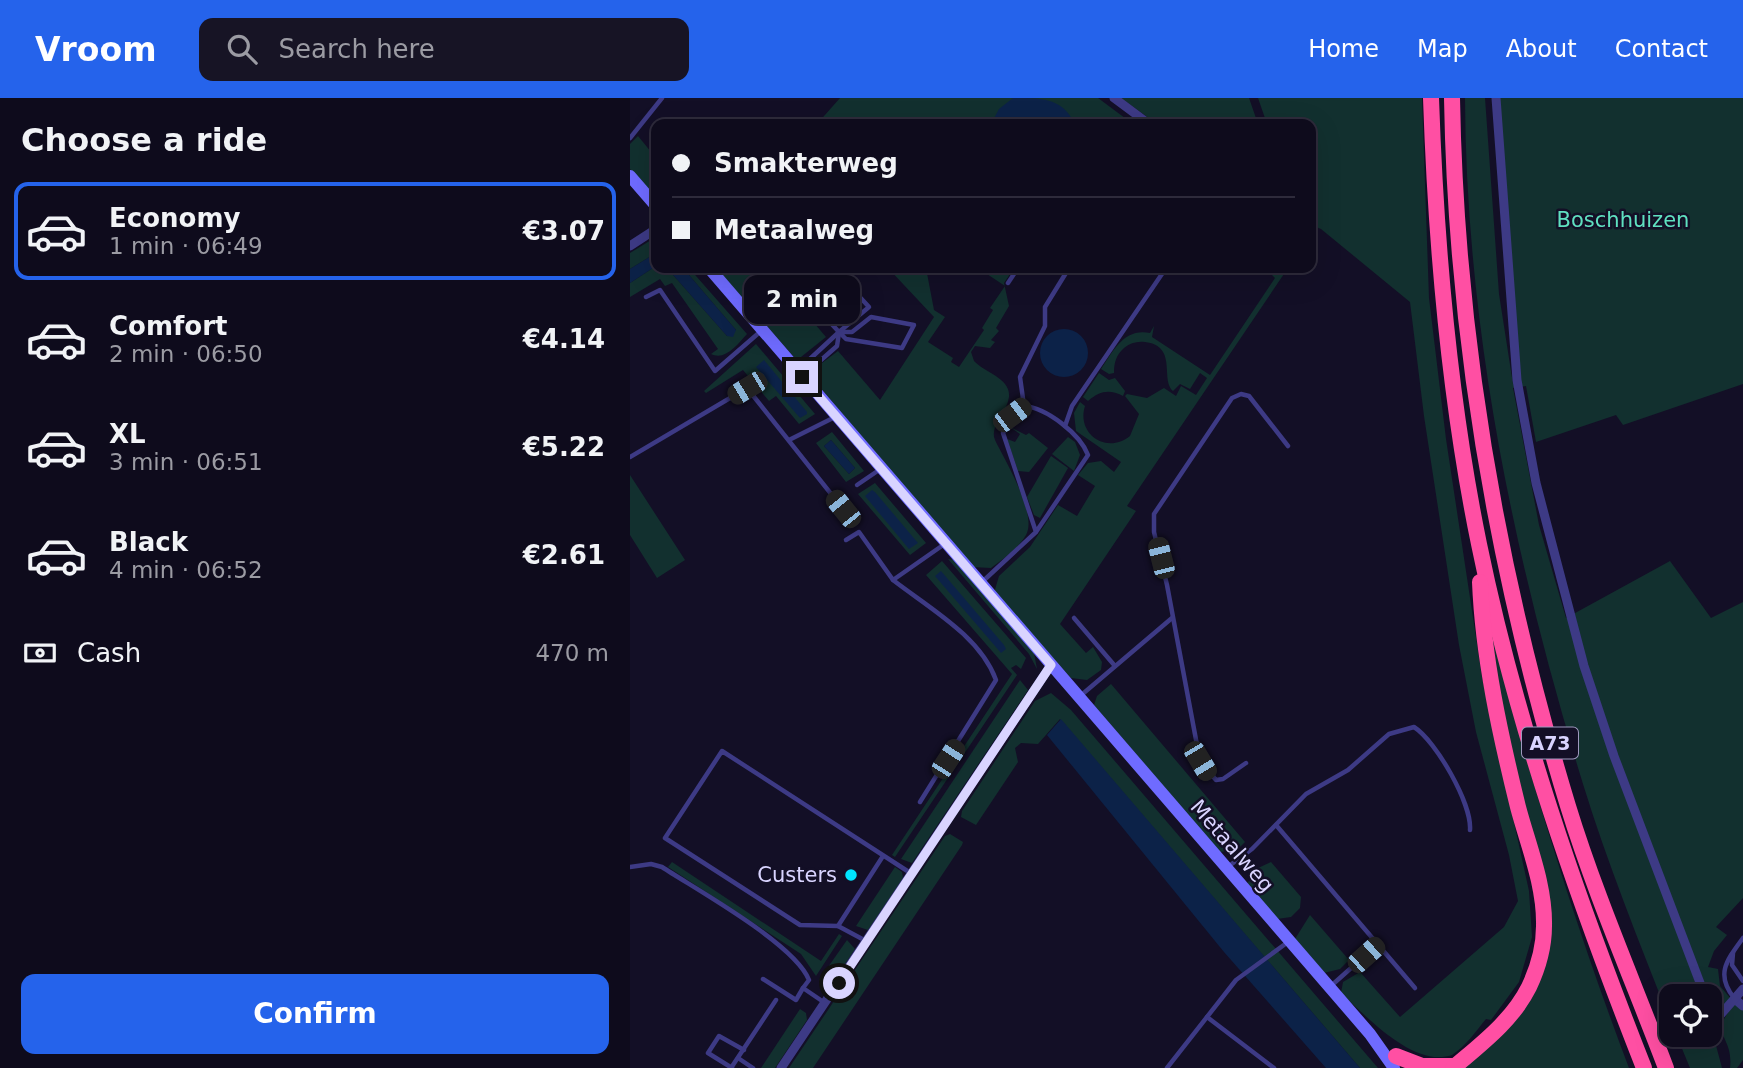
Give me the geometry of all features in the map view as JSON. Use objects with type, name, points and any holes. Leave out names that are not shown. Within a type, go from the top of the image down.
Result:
[{"type":"highway","name":"A73","points":[[1431,98],[1438,241],[1452,375],[1478,541],[1533,755],[1592,936],[1644,1068]]},
{"type":"highway","name":"A73","points":[[1452,98],[1457,224],[1467,324],[1486,473],[1508,581],[1568,808],[1666,1068]]},
{"type":"highway","name":"A73","points":[[1395,1062],[1454,1067],[1496,1031],[1518,1005],[1537,967],[1544,925],[1540,889],[1518,806],[1486,650],[1478,541]]},
{"type":"street","points":[[1114,98],[1142,119]]},
{"type":"street","points":[[1496,98],[1517,380],[1536,483],[1562,587],[1601,717],[1701,984]]},
{"type":"street","points":[[630,176],[651,200]]},
{"type":"street","points":[[630,246],[651,232]]},
{"type":"street","name":"Metaalweg","points":[[713,273],[1288,942],[1395,1062],[1410,1068]]},
{"type":"street","points":[[782,1068],[1051,665]]},
{"type":"street","points":[[1722,1013],[1743,989]]},
{"type":"street","points":[[1735,999],[1743,1006]]},
{"type":"lane","points":[[630,138],[662,98]]},
{"type":"lane","points":[[785,273],[839,332],[846,339],[902,348],[914,325],[871,317],[852,332],[839,332]]},
{"type":"lane","points":[[800,373],[839,332],[869,306],[838,273]]},
{"type":"lane","points":[[1008,283],[1015,273]]},
{"type":"lane","points":[[1024,406],[1020,377],[1045,326],[1045,307],[1066,273]]},
{"type":"lane","points":[[1065,426],[1072,406],[1163,273]]},
{"type":"lane","points":[[646,297],[660,290],[715,372],[762,330]]},
{"type":"lane","points":[[800,373],[837,346],[839,332]]},
{"type":"lane","points":[[630,457],[747,388],[843,509]]},
{"type":"lane","points":[[1246,764],[1223,779],[1216,780],[1200,761],[1154,532],[1154,514],[1232,398],[1241,394],[1249,396],[1288,446]]},
{"type":"lane","points":[[981,583],[1036,532],[1088,455],[1084,445],[1065,426],[1031,406],[1024,406],[1012,415],[1003,433],[1036,532]]},
{"type":"lane","points":[[789,440],[837,416]]},
{"type":"lane","points":[[857,485],[882,468]]},
{"type":"lane","points":[[846,540],[859,533],[893,580],[951,625],[989,661],[996,680],[920,802]]},
{"type":"lane","points":[[893,580],[946,542]]},
{"type":"lane","points":[[1074,618],[1115,667]]},
{"type":"lane","points":[[1079,697],[1172,618]]},
{"type":"lane","points":[[1226,869],[1306,794],[1348,770],[1389,734],[1414,727],[1433,745],[1460,794],[1470,830]]},
{"type":"lane","points":[[867,942],[838,926],[800,925],[665,838],[722,751],[913,874]]},
{"type":"lane","points":[[1276,825],[1415,988]]},
{"type":"lane","points":[[838,926],[884,856]]},
{"type":"lane","points":[[630,867],[650,864],[662,867],[780,946],[794,957],[809,979],[796,1000],[763,979]]},
{"type":"lane","points":[[1735,999],[1727,989],[1722,969],[1742,941]]},
{"type":"lane","points":[[1167,1068],[1236,981],[1288,942]]},
{"type":"lane","points":[[1329,988],[1378,944]]},
{"type":"lane","points":[[1735,949],[1732,965],[1743,981]]},
{"type":"lane","points":[[803,988],[826,1003]]},
{"type":"lane","points":[[744,1050],[719,1036],[708,1053],[731,1068],[744,1050],[776,1000]]},
{"type":"lane","points":[[1207,1017],[1274,1068]]},
{"type":"lane","points":[[738,1058],[753,1068]]},
{"type":"green space","points":[[840,98],[1098,98],[1126,119],[821,119]]},
{"type":"green space","points":[[1121,98],[1249,98],[1256,119],[1150,119]]},
{"type":"green space","points":[[1258,98],[1422,98],[1429,298],[1446,439],[1482,677],[1529,891],[1532,937],[1519,982],[1491,1020],[1486,1019],[1452,1055],[1437,1057],[1407,1048],[1378,1027],[1341,993],[1343,982],[1360,972],[1400,1017],[1504,927],[1518,901],[1509,855],[1476,732],[1459,645],[1424,416],[1410,302],[1316,227],[1316,119],[1265,119]]},
{"type":"green space","name":"Boschhuizen","points":[[1465,98],[1485,98],[1499,294],[1513,384],[1494,98],[1743,98],[1743,384],[1623,425],[1616,415],[1536,442],[1526,386],[1513,388],[1539,525],[1566,618],[1670,561],[1711,618],[1743,602],[1743,898],[1716,927],[1727,935],[1714,951],[1708,967],[1718,969],[1720,984],[1705,984],[1696,962],[1693,976],[1696,984],[1659,984],[1659,992],[1583,784],[1536,616],[1499,446],[1474,272]]},
{"type":"green space","points":[[638,136],[651,152],[651,193],[630,169],[630,144]]},
{"type":"green space","points":[[651,240],[651,256],[630,269],[630,253]]},
{"type":"green space","points":[[651,269],[651,273],[671,273],[727,336],[736,330],[687,273],[693,273],[747,334],[726,354],[711,354],[718,349],[672,283],[665,286],[660,279],[630,297],[630,283]]},
{"type":"green space","points":[[720,273],[771,273],[826,337],[801,357],[794,357]]},
{"type":"green space","points":[[893,273],[927,273],[934,310],[945,317],[928,342],[953,358],[951,362],[959,367],[984,330],[982,328],[993,310],[990,308],[1005,286],[1009,306],[996,328],[999,331],[991,340],[995,342],[990,348],[975,346],[971,352],[974,361],[1002,380],[1009,390],[1008,403],[996,424],[994,435],[1024,501],[1028,526],[1026,535],[1019,544],[991,568],[972,567],[814,380],[818,366],[838,351],[880,400],[934,317]]},
{"type":"green space","points":[[986,273],[1011,273],[1004,283],[1005,286]]},
{"type":"green space","points":[[1270,273],[1285,273],[1127,506],[1136,511],[1060,624],[1086,653],[1093,647],[1102,662],[1101,670],[1087,680],[1071,678],[994,593],[999,576],[1030,547],[1058,505],[1077,516],[1095,486],[1078,475],[1088,463],[1101,461],[1114,472],[1121,462],[1076,431],[1074,413],[1080,402],[1085,406],[1083,416],[1089,433],[1096,439],[1112,443],[1130,436],[1139,414],[1125,396],[1127,394],[1147,398],[1164,388],[1176,396],[1181,386],[1196,395],[1207,378],[1200,373],[1190,389],[1180,384],[1173,391],[1169,386],[1165,356],[1155,345],[1142,342],[1131,344],[1117,356],[1114,373],[1109,374],[1101,369],[1126,337],[1141,332],[1150,333],[1154,326],[1152,337],[1210,375],[1275,278]]},
{"type":"green space","points":[[756,344],[815,414],[799,424],[776,396],[769,401],[743,370],[706,393],[704,391]]},
{"type":"green space","points":[[1099,373],[1109,380],[1115,378],[1125,391],[1123,396],[1109,392],[1101,393],[1088,401],[1083,397]]},
{"type":"green space","points":[[1010,427],[1026,435],[1029,433],[1048,448],[1029,472],[1018,471],[1007,439],[1015,442],[1020,434]]},
{"type":"green space","points":[[832,432],[864,471],[846,482],[816,443]],"holes":[[[831,440],[855,468],[849,474],[824,446]]]},
{"type":"green space","points":[[1068,437],[1075,442],[1080,455],[1074,471],[1052,454]]},
{"type":"green space","points":[[1051,456],[1068,468],[1040,518],[1034,515],[1027,497]]},
{"type":"green space","points":[[630,475],[685,560],[657,578],[630,535]]},
{"type":"green space","points":[[875,483],[926,543],[910,555],[858,494]]},
{"type":"green space","points":[[948,559],[954,560],[1034,653],[1037,669],[1029,654]]},
{"type":"green space","points":[[942,561],[1026,658],[1021,669],[1016,665],[1011,668],[1017,675],[895,857],[892,855],[1012,674],[926,575]]},
{"type":"green space","points":[[1484,601],[1515,720],[1550,837],[1629,1068],[1458,1068],[1504,1030],[1544,958]]},
{"type":"green space","points":[[1020,680],[1028,690],[912,863],[901,859]]},
{"type":"green space","points":[[1111,684],[1245,842],[1237,850],[1220,852],[1094,705],[1097,696]]},
{"type":"green space","points":[[1051,693],[1071,710],[1378,1068],[1360,1068],[1060,719],[1038,744],[1021,743],[1015,748],[1018,762],[976,825],[961,817],[962,811],[1035,701]]},
{"type":"green space","points":[[950,834],[963,842],[962,845],[813,1068],[789,1068],[945,836]]},
{"type":"green space","points":[[672,862],[821,961],[839,934],[842,936],[816,976],[801,954],[668,867]]},
{"type":"green space","points":[[1271,862],[1301,897],[1300,908],[1291,917],[1277,919],[1247,884],[1256,869]]},
{"type":"green space","points":[[895,867],[902,872],[903,878],[868,930],[856,926]]},
{"type":"green space","points":[[1310,915],[1349,960],[1340,969],[1324,973],[1295,939]]},
{"type":"green space","points":[[847,940],[855,949],[833,982],[825,984],[819,980]]},
{"type":"green space","points":[[1722,988],[1731,999],[1722,1007]]},
{"type":"green space","points":[[1735,1004],[1743,1009],[1743,1060],[1737,1068],[1730,1068],[1730,1057],[1723,1035],[1723,1023]]},
{"type":"green space","points":[[800,1009],[806,1013],[807,1020],[775,1068],[761,1068]]},
{"type":"green space","points":[[1681,1047],[1716,1047],[1722,1068],[1690,1068]]},
{"type":"water","points":[[1013,98],[1034,98],[1058,104],[1072,119],[994,119],[999,109]]},
{"type":"water","points":[[651,256],[651,269],[630,283],[630,269]]},
{"type":"water","points":[[671,273],[687,273],[736,330],[733,337],[727,336]]},
{"type":"water","points":[[1064,329],[1073,330],[1081,336],[1087,344],[1087,362],[1081,370],[1073,376],[1064,377],[1055,376],[1047,370],[1041,362],[1040,353],[1041,344],[1047,336],[1055,330]]},
{"type":"water","points":[[764,360],[807,414],[800,418],[756,367]]},
{"type":"water","points":[[831,440],[855,468],[849,474],[824,446]]},
{"type":"water","points":[[872,490],[918,543],[909,549],[865,496]]},
{"type":"water","points":[[941,571],[1004,645],[1006,649],[1001,653],[935,576]]},
{"type":"water","points":[[1061,719],[1360,1068],[1326,1068],[1224,952],[1047,735]]},
{"type":"place","name":"Custers","points":[[851,875]]},
{"type":"route","points":[[802,377],[1051,665],[839,983]]}]
